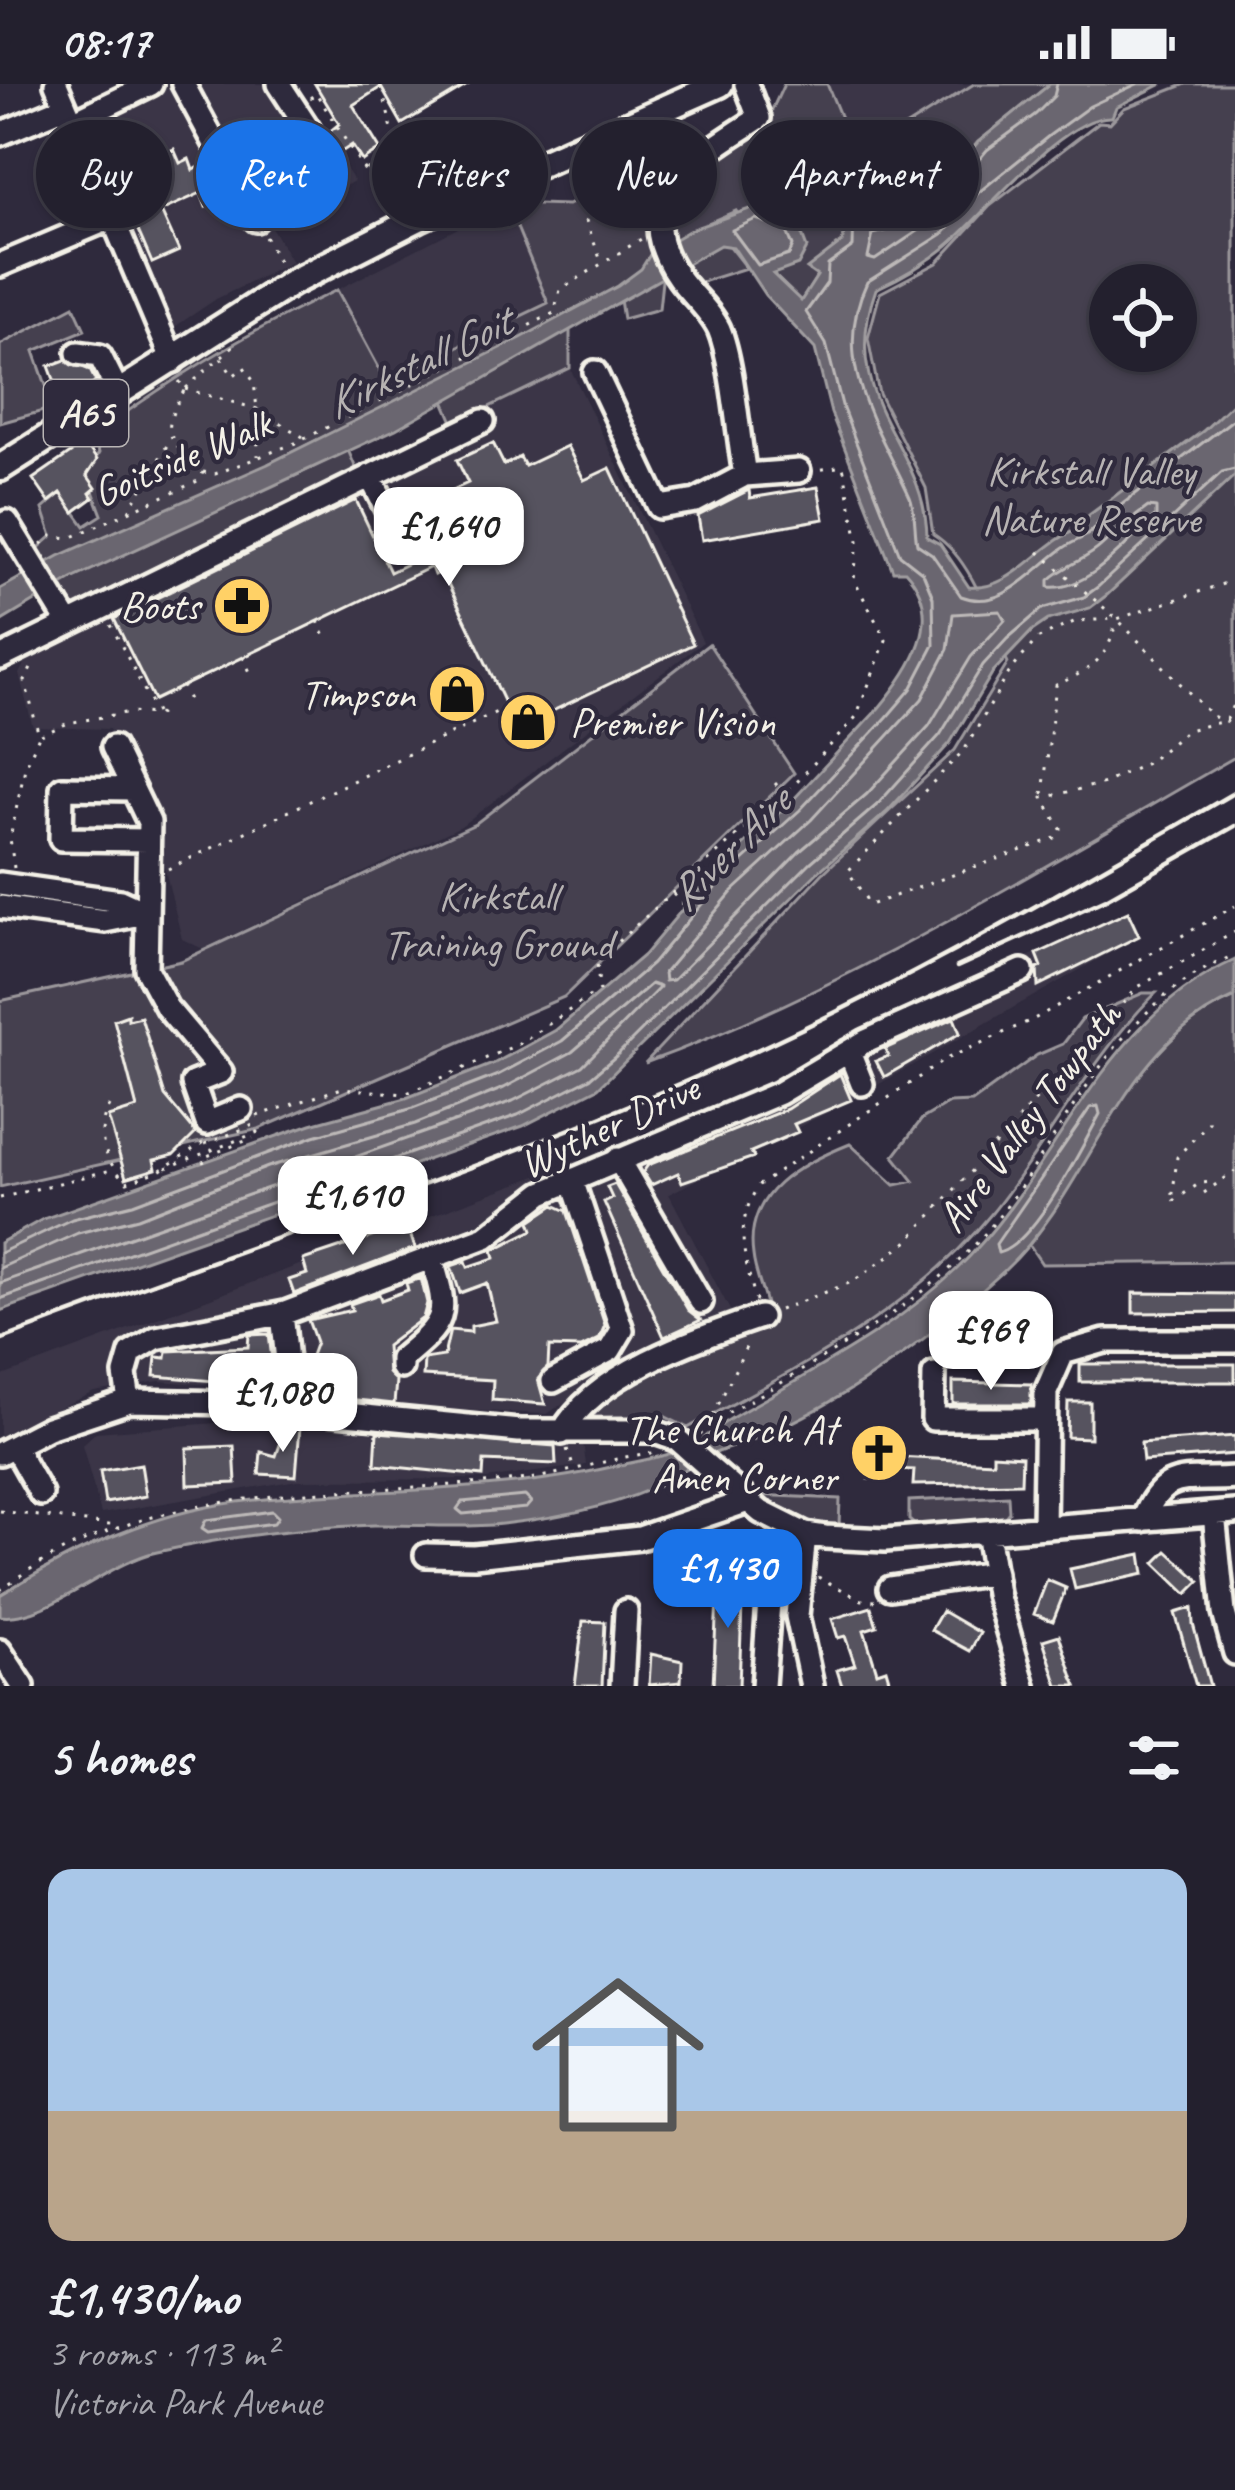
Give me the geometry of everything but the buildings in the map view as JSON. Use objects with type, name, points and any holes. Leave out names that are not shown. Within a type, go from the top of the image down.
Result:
[{"type":"main road","name":"A65","points":[[548,161],[720,84]]},
{"type":"main road","name":"A65","points":[[0,468],[291,283],[400,228]]},
{"type":"street","points":[[56,84],[70,120]]},
{"type":"street","points":[[0,134],[151,84]]},
{"type":"street","points":[[184,84],[203,120]]},
{"type":"street","points":[[279,84],[302,120]]},
{"type":"street","points":[[745,475],[719,330],[677,277],[660,234],[664,194],[714,148],[759,118],[746,84]]},
{"type":"street","points":[[0,266],[88,228]]},
{"type":"street","points":[[115,228],[171,362]]},
{"type":"street","points":[[78,353],[100,356],[118,394]]},
{"type":"street","points":[[595,371],[658,507],[696,501],[745,475],[799,471]]},
{"type":"street","points":[[0,658],[483,421]]},
{"type":"street","points":[[370,476],[403,542]]},
{"type":"street","points":[[8,522],[69,624]]},
{"type":"street","points":[[113,746],[149,822],[146,969],[167,1008],[221,1072],[193,1084],[207,1123],[248,1112]]},
{"type":"street","points":[[133,789],[62,788],[61,839],[148,840]]},
{"type":"street","points":[[9,880],[119,902],[146,913]]},
{"type":"street","points":[[0,907],[105,921],[146,913]]},
{"type":"street","name":"Wyther Drive","points":[[129,1401],[124,1374],[131,1353],[156,1338],[282,1314],[487,1237],[542,1192],[779,1093],[849,1051],[1022,971]]},
{"type":"street","points":[[849,1051],[862,1084]]},
{"type":"street","points":[[618,1159],[700,1302]]},
{"type":"street","points":[[553,1381],[610,1350],[622,1330],[572,1180]]},
{"type":"street","points":[[401,1366],[401,1359],[437,1330],[446,1305],[432,1260]]},
{"type":"street","points":[[282,1314],[290,1388]]},
{"type":"street","points":[[562,1433],[569,1420],[638,1367],[760,1317]]},
{"type":"street","points":[[1044,1527],[1045,1419],[1051,1371],[1063,1353],[1084,1343],[1235,1340]]},
{"type":"street","points":[[934,1374],[933,1419],[1045,1419]]},
{"type":"street","points":[[41,1494],[7,1450],[48,1428],[129,1401],[234,1402],[562,1433],[652,1431],[680,1444],[753,1507],[805,1534],[885,1540],[1225,1513],[1224,1612],[1235,1653]]},
{"type":"street","points":[[1143,1520],[1164,1483],[1235,1478]]},
{"type":"street","points":[[426,1555],[474,1556],[640,1538],[753,1507]]},
{"type":"street","points":[[987,1532],[1024,1686]]},
{"type":"street","points":[[805,1534],[797,1616],[812,1686]]},
{"type":"street","points":[[890,1588],[994,1573]]},
{"type":"street","points":[[763,1686],[770,1587]]},
{"type":"street","points":[[622,1686],[626,1611]]},
{"type":"street","points":[[0,1651],[23,1686]]},
{"type":"path","points":[[295,109],[316,93],[372,184]]},
{"type":"path","points":[[364,171],[397,150],[383,93]]},
{"type":"path","points":[[562,155],[601,263]]},
{"type":"path","points":[[260,228],[291,283]]},
{"type":"path","name":"Goitside Walk","points":[[25,556],[52,536],[70,538],[200,480],[203,472],[215,474],[305,438],[554,313],[560,290],[660,234]]},
{"type":"path","points":[[203,472],[170,440],[167,419],[184,389],[238,340],[231,323]]},
{"type":"path","points":[[221,358],[233,376],[244,368],[254,382],[258,458]]},
{"type":"path","points":[[171,362],[184,389],[257,410],[305,438]]},
{"type":"path","points":[[128,513],[170,440]]},
{"type":"path","points":[[597,960],[784,794],[856,717],[886,640],[854,580],[859,541],[843,466],[799,471]]},
{"type":"path","points":[[1040,552],[1117,619],[1213,716],[1235,725]]},
{"type":"path","points":[[1117,619],[1111,648],[1090,670],[1056,685],[1043,798],[1061,829],[1055,838],[870,904],[848,871],[965,749],[1009,673],[1037,639],[1076,621],[1117,619],[1235,580]]},
{"type":"path","points":[[102,608],[157,715]]},
{"type":"path","points":[[318,621],[326,639]]},
{"type":"path","points":[[9,880],[10,838],[25,768],[39,736],[25,681],[38,656],[32,643]]},
{"type":"path","points":[[243,657],[251,674]]},
{"type":"path","points":[[182,686],[190,703]]},
{"type":"path","points":[[1225,721],[1235,701]]},
{"type":"path","points":[[147,872],[161,872],[505,707],[511,726]]},
{"type":"path","points":[[39,736],[88,719],[167,716]]},
{"type":"path","points":[[1043,798],[1105,783],[1149,762],[1187,730],[1225,721]]},
{"type":"path","points":[[775,783],[784,794]]},
{"type":"path","points":[[672,893],[682,904]]},
{"type":"path","points":[[707,1428],[760,1317],[741,1243],[744,1209],[760,1185],[946,1059],[1034,1019],[1235,906]]},
{"type":"path","points":[[760,1317],[852,1282],[904,1244],[1138,987],[1235,932]]},
{"type":"path","points":[[248,1112],[342,1088],[405,1094],[521,1043],[599,991],[597,960],[589,949]]},
{"type":"path","name":"Aire Valley Towpath","points":[[680,1444],[879,1323],[965,1255],[1000,1214],[1111,1048],[1180,983],[1235,955]]},
{"type":"path","points":[[110,1106],[102,1118],[103,1136],[112,1169],[127,1182],[258,1132],[202,1158],[204,1163]]},
{"type":"path","points":[[1210,1121],[1177,1157],[1172,1202],[1200,1183],[1216,1183]]},
{"type":"path","points":[[159,1171],[202,1144],[207,1123]]},
{"type":"path","points":[[0,1198],[112,1169]]},
{"type":"path","points":[[1204,1193],[1235,1171]]},
{"type":"path","points":[[0,1576],[1,1588],[118,1526],[225,1498],[524,1480],[680,1444]]},
{"type":"path","points":[[753,1507],[754,1576],[770,1587]]},
{"type":"path","points":[[0,1511],[118,1526]]},
{"type":"path","points":[[800,1568],[862,1600],[893,1602],[890,1588]]},
{"type":"shaded area","points":[[172,84],[292,84],[315,120],[196,120],[196,228],[272,228],[292,262],[171,325],[132,228],[172,228],[172,120],[102,119]]},
{"type":"shaded area","points":[[827,84],[974,84],[916,120],[841,120]]},
{"type":"shaded area","points":[[458,228],[518,228],[549,303],[386,382],[337,290]]},
{"type":"shaded area","points":[[570,368],[703,642],[461,826],[203,949],[182,939],[155,829],[109,729],[33,727],[19,674],[46,621]]},
{"type":"shaded area","points":[[1128,912],[1139,936],[851,1100],[669,1194],[733,1316],[617,1367],[547,1414],[393,1407],[273,1389],[159,1381],[94,1392],[0,1435],[0,1377],[761,1092],[894,1017]]},
{"type":"shaded area","points":[[257,1420],[377,1432],[583,1442],[586,1465],[485,1479],[297,1480],[101,1514],[82,1445],[96,1432]]},
{"type":"green space","points":[[784,84],[827,84],[842,120],[767,120]]},
{"type":"green space","points":[[974,84],[1050,84],[979,141],[979,120],[916,120]]},
{"type":"green space","name":"Kirkstall Valley Nature Reserve","points":[[1186,84],[1235,84],[1235,757],[872,962],[722,1033],[645,1063],[822,874],[955,750],[1008,663],[970,575],[933,534],[926,488],[879,394],[868,338],[880,293],[937,263],[970,228],[979,228],[979,218],[990,206],[1099,122],[1110,123],[1124,108]]},
{"type":"green space","points":[[741,140],[741,220],[736,211],[717,219],[717,156]]},
{"type":"green space","points":[[572,203],[572,228],[715,228],[746,268],[692,285],[679,270],[662,281],[659,309],[623,319],[618,287],[570,311],[570,368],[454,424],[436,382],[270,463],[291,478],[348,450],[357,471],[65,613],[33,553],[52,536],[43,509],[61,493],[85,526],[102,515],[87,475],[99,453],[92,437],[211,357],[337,290],[386,381],[548,303],[517,228],[548,228],[548,204]]},
{"type":"green space","points":[[746,228],[870,228],[817,276],[801,301],[773,274]]},
{"type":"green space","points":[[74,306],[85,330],[34,351],[54,408],[0,423],[0,345]]},
{"type":"green space","name":"Kirkstall Training Ground","points":[[709,644],[794,773],[564,997],[259,1129],[0,1187],[0,1001],[181,961],[475,824]]},
{"type":"green space","points":[[1143,993],[1156,993],[1090,1072],[992,1213],[926,1280],[889,1309],[811,1360],[688,1428],[664,1416],[592,1417],[614,1391],[769,1320],[754,1263],[753,1233],[757,1214],[779,1183],[850,1144],[895,1185],[914,1181],[894,1156],[922,1119],[949,1103],[972,1102],[1037,1055],[1063,1044],[1082,1019]]},
{"type":"green space","points":[[1235,997],[1235,1262],[1042,1264],[1029,1245],[1118,1105],[1168,1042]]},
{"type":"green space","points":[[756,1495],[840,1499],[839,1526],[812,1522]]},
{"type":"green space","points":[[1008,1496],[1009,1512],[1004,1518],[915,1525],[909,1520],[909,1501]]},
{"type":"water","points":[[1050,84],[1162,84],[1116,107],[1112,117],[1093,120],[1071,132],[979,215],[979,141]]},
{"type":"water","points":[[741,212],[741,228],[799,228],[807,248],[798,265],[773,274],[801,301],[817,276],[807,269],[842,242],[845,231],[965,228],[913,270],[876,289],[866,328],[874,392],[913,474],[927,537],[940,544],[969,587],[1000,581],[1082,528],[1089,515],[1203,431],[1235,401],[1235,475],[1107,595],[1090,608],[1048,620],[1032,631],[993,672],[950,743],[887,812],[818,872],[598,1088],[523,1126],[0,1311],[0,1243],[43,1219],[311,1124],[406,1098],[493,1064],[556,1030],[644,955],[713,873],[792,801],[878,709],[912,661],[924,625],[917,589],[905,571],[893,571],[831,413],[815,349],[765,295],[733,247],[720,245],[396,429],[72,579],[0,622],[0,589],[59,556],[268,464],[521,338],[618,286],[641,269],[651,253],[692,229],[717,228],[717,220]]},
{"type":"water","points":[[1235,960],[1235,997],[1195,1020],[1162,1049],[1134,1083],[1036,1236],[1005,1270],[896,1360],[805,1416],[701,1459],[649,1490],[587,1510],[502,1524],[320,1528],[184,1547],[138,1558],[38,1610],[0,1616],[0,1595],[28,1579],[114,1536],[205,1507],[284,1497],[518,1483],[645,1460],[699,1443],[729,1420],[874,1334],[957,1269],[993,1230],[1114,1059],[1148,1021],[1188,987]]},
{"type":"railway","points":[[0,1340],[432,1182],[760,1049],[1034,907],[1235,792]]},
{"type":"railway","points":[[957,967],[1106,899],[1235,826]]},
{"type":"place","name":"Boots","points":[[242,606]]},
{"type":"place","name":"Timpson","points":[[457,694]]},
{"type":"place","name":"Premier Vision","points":[[528,722]]},
{"type":"place","name":"The Church At Amen Corner","points":[[879,1453]]},
{"type":"water label","name":"Kirkstall Goit","points":[[418,363]]},
{"type":"water label","name":"River Aire","points":[[729,849]]}]
